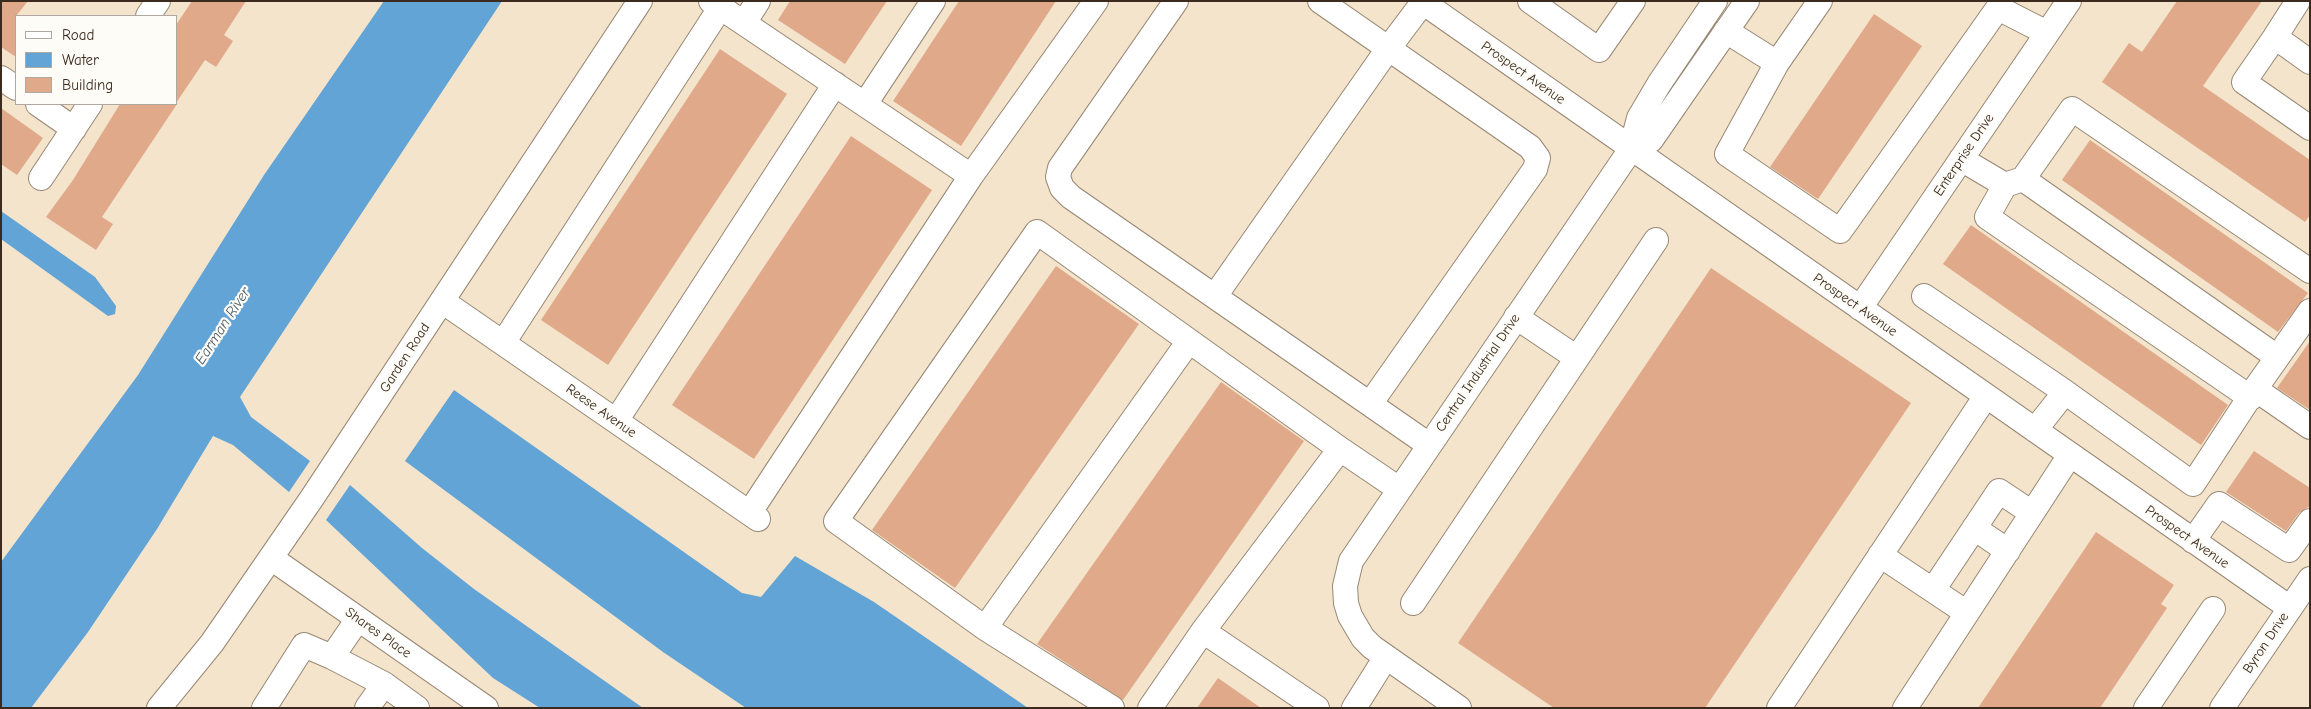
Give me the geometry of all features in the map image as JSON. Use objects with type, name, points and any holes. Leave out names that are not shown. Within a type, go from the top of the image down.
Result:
[{"type":"street","points":[[149,15],[158,1]]},
{"type":"street","name":"Garden Road","points":[[159,708],[212,643],[271,558],[640,1]]},
{"type":"street","points":[[744,23],[758,1]]},
{"type":"street","points":[[865,104],[933,1]]},
{"type":"street","points":[[503,343],[715,4],[972,176],[1096,1]]},
{"type":"street","points":[[1176,1],[1063,163],[1058,172],[1059,182],[1071,196],[1429,445]]},
{"type":"street","points":[[1320,1],[1530,147],[1536,153],[1538,164],[1370,404]]},
{"type":"street","points":[[1530,1],[1599,50],[1633,1]]},
{"type":"street","name":"Central Industrial Drive","points":[[1386,657],[1363,638],[1350,616],[1346,603],[1345,586],[1351,561],[1631,149],[1638,118],[1658,84],[1715,1]]},
{"type":"street","points":[[1820,1],[1777,64],[1727,154],[1840,230],[2000,4],[2048,33]]},
{"type":"street","name":"Enterprise Drive","points":[[1860,308],[2069,1]]},
{"type":"street","points":[[2298,1],[2244,82],[2310,128]]},
{"type":"street","points":[[1214,296],[1423,2]]},
{"type":"street","name":"Prospect Avenue","points":[[1423,2],[2290,608]]},
{"type":"street","name":"Central Industrial Drive","points":[[1631,149],[1651,140],[1726,32],[1739,4]]},
{"type":"street","points":[[1726,32],[1777,64]]},
{"type":"street","points":[[2275,37],[2310,62]]},
{"type":"street","points":[[1,78],[15,87]]},
{"type":"street","points":[[616,421],[836,84]]},
{"type":"street","points":[[39,105],[74,129]]},
{"type":"street","points":[[41,178],[89,105]]},
{"type":"street","points":[[2310,271],[2072,109],[1987,217],[2253,393],[2310,427]]},
{"type":"street","points":[[1961,159],[2014,182],[2277,357]]},
{"type":"street","name":"Reese Avenue","points":[[442,301],[752,515],[752,509],[972,176]]},
{"type":"street","points":[[1112,708],[985,628],[836,521],[1037,232],[1340,449],[1399,489]]},
{"type":"street","points":[[1413,603],[1656,240]]},
{"type":"street","points":[[1924,296],[2065,392],[2193,484],[2277,357],[2310,312]]},
{"type":"street","points":[[1516,317],[1577,358]]},
{"type":"street","points":[[985,628],[1189,341]]},
{"type":"street","points":[[2035,430],[2065,392]]},
{"type":"street","points":[[1779,708],[1986,396]]},
{"type":"street","points":[[1150,708],[1202,631],[1340,449]]},
{"type":"street","points":[[1905,708],[2070,456]]},
{"type":"street","points":[[1933,590],[1999,491],[2032,513]]},
{"type":"street","points":[[2193,541],[2219,504],[2289,550],[2310,521]]},
{"type":"street","points":[[1974,528],[2008,551]]},
{"type":"street","points":[[1880,555],[1967,613]]},
{"type":"street","name":"Shares Place","points":[[271,558],[486,708]]},
{"type":"street","name":"Byron Drive","points":[[2222,708],[2310,579]]},
{"type":"street","points":[[2146,708],[2213,609]]},
{"type":"street","points":[[332,657],[358,618]]},
{"type":"street","points":[[1202,631],[1317,708]]},
{"type":"street","points":[[264,708],[304,645],[384,684],[417,708]]},
{"type":"street","points":[[1354,708],[1386,657],[1459,708]]},
{"type":"street","points":[[367,708],[384,684]]},
{"type":"water","name":"Earman River","points":[[384,1],[502,1],[240,397],[251,417],[310,461],[289,492],[233,445],[213,436],[157,529],[88,632],[31,708],[1,708],[1,562],[138,375],[264,175]]},
{"type":"water","points":[[1,211],[95,277],[116,306],[115,314],[108,316],[1,239]]},
{"type":"water","points":[[454,390],[742,593],[761,597],[795,556],[874,602],[1028,708],[746,708],[663,652],[405,461]]},
{"type":"water","points":[[350,485],[422,548],[474,589],[643,708],[540,708],[493,678],[326,520]]},
{"type":"building","points":[[1,1],[28,1],[15,15],[15,56],[1,47]]},
{"type":"building","points":[[192,1],[246,1],[224,35],[233,41],[216,67],[205,60],[178,100],[178,22]]},
{"type":"building","points":[[790,1],[887,1],[845,64],[778,20]]},
{"type":"building","points":[[959,1],[1056,1],[961,146],[893,101]]},
{"type":"building","points":[[2177,1],[2262,1],[2203,86],[2310,160],[2310,215],[2305,222],[2102,82],[2129,43],[2142,52]]},
{"type":"building","points":[[1874,14],[1922,46],[1818,199],[1770,167]]},
{"type":"building","points":[[720,49],[787,94],[608,365],[541,320]]},
{"type":"building","points":[[119,105],[176,105],[102,217],[113,224],[96,250],[46,217],[73,180]]},
{"type":"building","points":[[1,108],[43,138],[17,175],[1,164]]},
{"type":"building","points":[[851,136],[932,190],[754,459],[672,405]]},
{"type":"building","points":[[2090,140],[2308,293],[2278,332],[2062,180]]},
{"type":"building","points":[[1971,225],[2228,405],[2201,445],[1943,264]]},
{"type":"building","points":[[1056,266],[1139,324],[955,588],[872,530]]},
{"type":"building","points":[[1711,268],[1911,403],[1705,708],[1554,708],[1458,643]]},
{"type":"building","points":[[2310,341],[2310,410],[2277,388]]},
{"type":"building","points":[[1221,382],[1304,441],[1123,700],[1037,644]]},
{"type":"building","points":[[2254,451],[2310,488],[2310,506],[2299,513],[2286,531],[2226,492]]},
{"type":"building","points":[[2096,532],[2174,585],[2161,604],[2167,608],[2100,708],[1978,708]]},
{"type":"building","points":[[1218,678],[1261,708],[1197,708]]}]
